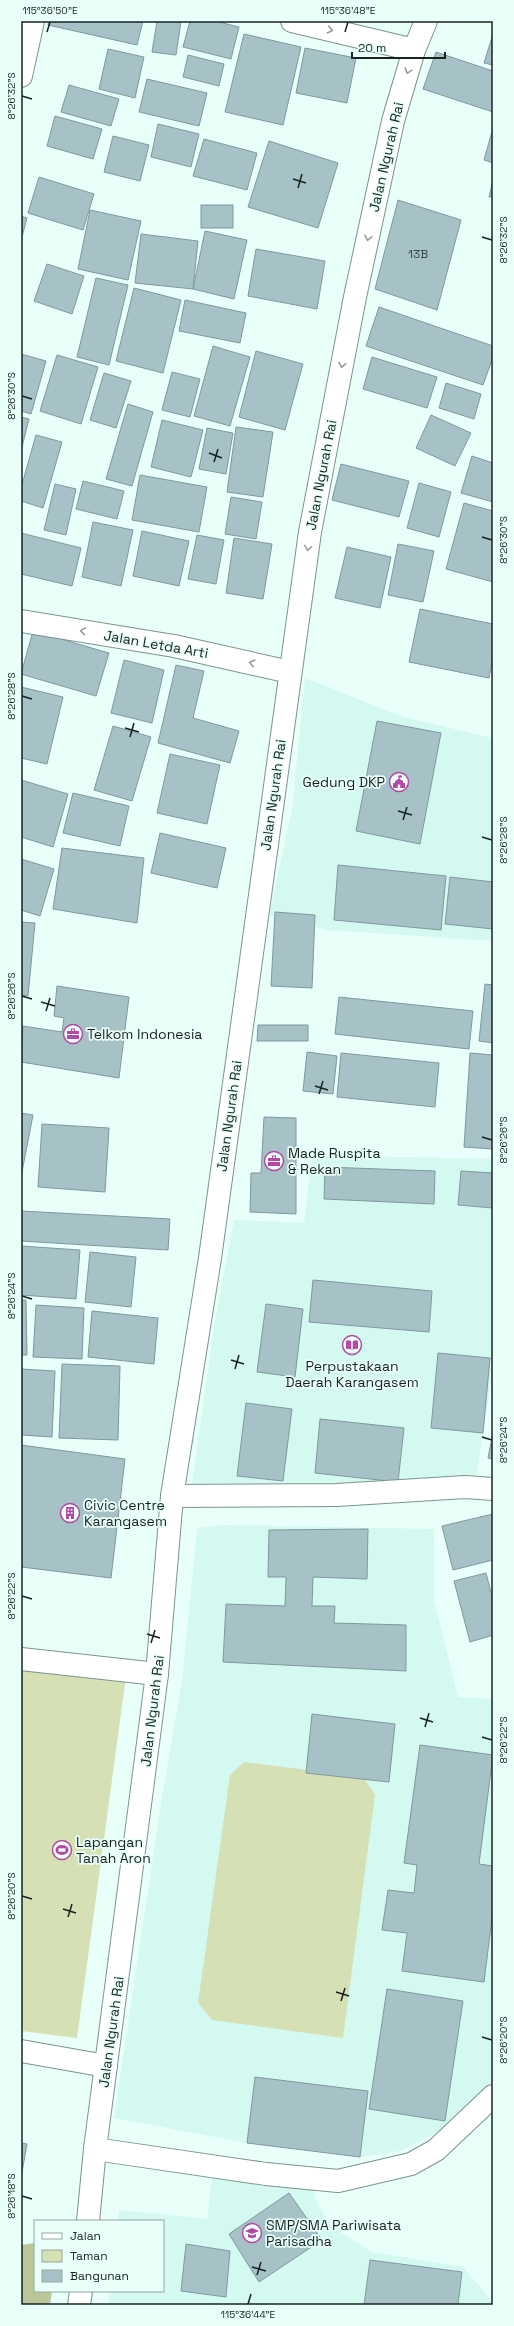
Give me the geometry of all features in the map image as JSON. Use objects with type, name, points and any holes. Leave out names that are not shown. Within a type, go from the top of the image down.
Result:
[{"type":"street","points":[[21,76],[33,21]]},
{"type":"street","points":[[292,21],[414,50]]},
{"type":"street","name":"Jalan Ngurah Rai","points":[[88,2220],[95,2149],[157,1674],[172,1496],[211,1250],[310,532],[355,297],[393,121],[414,50],[426,21]]},
{"type":"street","name":"Jalan Letda Arti","points":[[21,621],[174,646],[290,672]]},
{"type":"street","points":[[172,1496],[338,1495],[465,1487],[493,1489]]},
{"type":"street","points":[[21,1659],[157,1674]]},
{"type":"street","points":[[21,2052],[106,2066]]},
{"type":"street","points":[[95,2149],[266,2174],[338,2180],[412,2164],[436,2150],[493,2096]]},
{"type":"street","points":[[79,2305],[81,2292]]},
{"type":"shaded area","points":[[305,678],[403,717],[493,738],[493,941],[328,930],[269,915],[292,810]]},
{"type":"shaded area","name":"Perpustakaan Daerah Karangasem","points":[[312,1155],[493,1159],[493,1369],[476,1480],[191,1490],[215,1321],[234,1220],[304,1223]]},
{"type":"shaded area","points":[[223,1525],[434,1529],[434,1600],[458,1697],[493,1699],[493,2081],[453,2124],[400,2151],[360,2157],[247,2143],[114,2118],[162,1796],[182,1682],[197,1528]]},
{"type":"shaded area","name":"SMP/SMA Pariwisata Parisadha","points":[[214,2162],[311,2176],[316,2201],[331,2226],[372,2252],[463,2267],[488,2296],[493,2305],[108,2305],[109,2292],[164,2292],[164,2220],[118,2220],[119,2210],[207,2219]]},
{"type":"green space","name":"Lapangan Tanah Aron","points":[[21,1656],[127,1669],[77,2038],[21,2031]]},
{"type":"green space","points":[[244,1762],[363,1777],[375,1795],[343,2038],[212,2020],[198,2003],[230,1775]]},
{"type":"green space","points":[[34,2243],[34,2292],[52,2292],[50,2305],[21,2305],[21,2245]]},
{"type":"building","points":[[49,21],[143,21],[137,45],[48,25]]},
{"type":"building","points":[[157,21],[181,21],[176,55],[152,52]]},
{"type":"building","points":[[190,21],[215,21],[239,27],[231,59],[183,47]]},
{"type":"building","points":[[244,34],[301,47],[283,125],[225,112]]},
{"type":"building","points":[[493,34],[493,65],[484,63]]},
{"type":"building","points":[[305,48],[356,58],[347,103],[296,93]]},
{"type":"building","points":[[108,49],[144,57],[135,98],[99,89]]},
{"type":"building","points":[[436,52],[493,71],[493,112],[423,89]]},
{"type":"building","points":[[188,55],[224,64],[219,86],[183,77]]},
{"type":"building","points":[[147,79],[207,93],[199,126],[139,112]]},
{"type":"building","points":[[69,85],[119,99],[111,126],[61,112]]},
{"type":"building","points":[[55,116],[102,129],[93,159],[47,146]]},
{"type":"building","points":[[158,124],[199,134],[191,167],[151,157]]},
{"type":"building","points":[[493,128],[493,163],[484,160]]},
{"type":"building","points":[[113,136],[149,145],[140,181],[104,172]]},
{"type":"building","points":[[204,139],[257,153],[247,190],[193,176]]},
{"type":"building","points":[[269,141],[338,163],[318,228],[248,207]]},
{"type":"building","points":[[39,177],[94,194],[83,230],[28,213]]},
{"type":"building","points":[[493,180],[493,197],[489,197]]},
{"type":"building","points":[[398,200],[461,220],[437,310],[375,289]]},
{"type":"building","points":[[201,205],[233,205],[233,228],[201,228]]},
{"type":"building","points":[[90,210],[141,221],[128,280],[78,269]]},
{"type":"building","points":[[21,216],[27,218],[21,241]]},
{"type":"building","points":[[205,231],[247,240],[234,299],[193,289]]},
{"type":"building","points":[[141,234],[198,241],[193,289],[135,283]]},
{"type":"building","points":[[256,249],[325,261],[317,309],[248,296]]},
{"type":"building","points":[[47,264],[84,276],[72,314],[34,301]]},
{"type":"building","points":[[96,278],[128,285],[109,365],[77,357]]},
{"type":"building","points":[[134,288],[181,300],[163,373],[116,361]]},
{"type":"building","points":[[185,300],[246,313],[240,343],[179,331]]},
{"type":"building","points":[[379,307],[493,346],[493,357],[483,385],[366,346]]},
{"type":"building","points":[[213,346],[250,357],[230,426],[194,416]]},
{"type":"building","points":[[256,351],[303,364],[285,430],[239,417]]},
{"type":"building","points":[[21,354],[46,361],[31,414],[21,411]]},
{"type":"building","points":[[57,355],[98,367],[81,424],[40,411]]},
{"type":"building","points":[[372,357],[437,377],[427,408],[363,389]]},
{"type":"building","points":[[172,372],[200,379],[190,417],[162,410]]},
{"type":"building","points":[[104,373],[131,381],[116,428],[90,420]]},
{"type":"building","points":[[446,383],[481,394],[474,419],[439,408]]},
{"type":"building","points":[[128,404],[153,412],[132,486],[106,479]]},
{"type":"building","points":[[431,415],[471,433],[455,466],[416,448]]},
{"type":"building","points":[[21,417],[29,419],[21,451]]},
{"type":"building","points":[[162,420],[203,430],[191,477],[151,467]]},
{"type":"building","points":[[236,427],[273,432],[263,497],[227,492]]},
{"type":"building","points":[[207,428],[233,433],[226,474],[199,469]]},
{"type":"building","points":[[36,435],[62,442],[43,508],[21,501],[21,488]]},
{"type":"building","points":[[472,456],[493,463],[493,502],[461,493]]},
{"type":"building","points":[[341,464],[409,481],[399,517],[332,500]]},
{"type":"building","points":[[140,475],[207,487],[199,532],[132,520]]},
{"type":"building","points":[[83,481],[124,491],[117,519],[76,509]]},
{"type":"building","points":[[419,483],[451,492],[439,537],[407,528]]},
{"type":"building","points":[[55,484],[76,489],[66,535],[44,530]]},
{"type":"building","points":[[231,497],[262,502],[256,539],[225,534]]},
{"type":"building","points":[[464,503],[493,511],[493,582],[446,569]]},
{"type":"building","points":[[93,522],[133,530],[121,586],[82,577]]},
{"type":"building","points":[[142,531],[189,541],[179,586],[133,576]]},
{"type":"building","points":[[21,533],[81,548],[72,586],[21,574]]},
{"type":"building","points":[[197,535],[224,540],[216,584],[188,579]]},
{"type":"building","points":[[234,538],[272,544],[263,599],[226,593]]},
{"type":"building","points":[[398,544],[434,551],[423,602],[388,595]]},
{"type":"building","points":[[347,547],[391,557],[380,608],[335,598]]},
{"type":"building","points":[[420,609],[493,624],[493,657],[489,678],[409,662]]},
{"type":"building","points":[[33,631],[109,653],[96,696],[21,674]]},
{"type":"building","points":[[124,660],[164,670],[152,723],[111,713]]},
{"type":"building","points":[[176,665],[204,671],[193,718],[239,731],[230,763],[158,743]]},
{"type":"building","points":[[21,687],[63,697],[47,764],[21,758]]},
{"type":"building","name":"Gedung DKP","points":[[377,721],[441,733],[420,844],[356,831]]},
{"type":"building","points":[[113,726],[151,737],[132,801],[94,790]]},
{"type":"building","points":[[170,754],[220,765],[207,824],[157,813]]},
{"type":"building","points":[[21,780],[68,794],[53,847],[21,837]]},
{"type":"building","points":[[73,793],[129,806],[120,846],[63,833]]},
{"type":"building","points":[[160,833],[226,848],[217,888],[151,873]]},
{"type":"building","points":[[62,848],[144,858],[137,923],[53,909]]},
{"type":"building","points":[[21,859],[54,869],[40,916],[21,910]]},
{"type":"building","points":[[338,865],[446,876],[441,930],[334,920]]},
{"type":"building","points":[[450,877],[493,882],[493,929],[445,924]]},
{"type":"building","points":[[275,912],[315,915],[312,988],[271,986]]},
{"type":"building","points":[[21,922],[35,923],[28,996],[21,995]]},
{"type":"building","points":[[485,984],[493,985],[493,1043],[479,1041]]},
{"type":"building","name":"Telkom Indonesia","points":[[57,986],[129,997],[119,1078],[21,1062],[23,1026],[62,1032],[64,1018],[54,1016]]},
{"type":"building","points":[[339,997],[473,1011],[469,1049],[335,1034]]},
{"type":"building","points":[[258,1025],[308,1025],[308,1041],[257,1041]]},
{"type":"building","points":[[307,1052],[337,1056],[333,1094],[303,1091]]},
{"type":"building","points":[[341,1053],[439,1063],[435,1107],[337,1097]]},
{"type":"building","points":[[470,1053],[493,1055],[493,1149],[464,1147]]},
{"type":"building","points":[[21,1113],[33,1115],[21,1177]]},
{"type":"building","points":[[264,1117],[296,1118],[296,1214],[250,1212],[251,1173],[261,1173]]},
{"type":"building","points":[[42,1124],[109,1128],[105,1192],[38,1187]]},
{"type":"building","points":[[325,1167],[435,1171],[434,1204],[324,1199]]},
{"type":"building","points":[[461,1171],[493,1173],[493,1208],[458,1205]]},
{"type":"building","points":[[21,1211],[170,1219],[168,1250],[21,1241]]},
{"type":"building","points":[[21,1246],[80,1250],[76,1299],[21,1295]]},
{"type":"building","points":[[90,1252],[136,1257],[131,1307],[85,1302]]},
{"type":"building","points":[[313,1280],[432,1291],[429,1332],[309,1322]]},
{"type":"building","points":[[21,1300],[26,1300],[27,1355],[21,1355]]},
{"type":"building","points":[[266,1304],[303,1309],[295,1377],[257,1372]]},
{"type":"building","points":[[36,1305],[84,1308],[82,1359],[33,1357]]},
{"type":"building","points":[[92,1311],[158,1318],[154,1364],[88,1357]]},
{"type":"building","points":[[438,1353],[490,1358],[483,1433],[431,1428]]},
{"type":"building","points":[[62,1364],[120,1366],[118,1440],[59,1438]]},
{"type":"building","points":[[21,1369],[55,1371],[52,1437],[21,1435]]},
{"type":"building","points":[[246,1403],[292,1409],[283,1481],[237,1476]]},
{"type":"building","points":[[320,1419],[404,1428],[398,1482],[315,1473]]},
{"type":"building","points":[[493,1433],[493,1459],[488,1458]]},
{"type":"building","name":"Civic Centre Karangasem","points":[[21,1445],[125,1459],[111,1578],[21,1567]]},
{"type":"building","points":[[493,1514],[493,1560],[453,1570],[442,1526]]},
{"type":"building","points":[[368,1529],[367,1579],[313,1577],[312,1606],[335,1606],[334,1623],[406,1625],[406,1671],[223,1662],[226,1604],[285,1606],[286,1577],[268,1577],[269,1530]]},
{"type":"building","points":[[486,1573],[493,1600],[493,1635],[470,1642],[454,1581]]},
{"type":"building","points":[[312,1714],[395,1724],[389,1782],[306,1773]]},
{"type":"building","points":[[420,1745],[493,1755],[479,1864],[493,1866],[493,1910],[484,1982],[402,1971],[407,1933],[382,1930],[388,1890],[414,1893],[417,1865],[404,1863]]},
{"type":"building","points":[[387,1989],[463,2001],[445,2121],[369,2109]]},
{"type":"building","points":[[255,2077],[368,2091],[360,2157],[247,2143]]},
{"type":"building","points":[[21,2143],[27,2144],[21,2178]]},
{"type":"building","points":[[289,2193],[322,2240],[259,2282],[229,2234]]},
{"type":"building","points":[[186,2244],[230,2251],[226,2297],[181,2291]]},
{"type":"building","points":[[370,2260],[462,2272],[458,2305],[364,2305]]},
{"type":"place","name":"Gedung DKP","points":[[399,782]]},
{"type":"place","name":"Telkom Indonesia","points":[[73,1034]]},
{"type":"place","name":"Made Ruspita & Rekan","points":[[274,1161]]},
{"type":"place","name":"Perpustakaan Daerah Karangasem","points":[[352,1345]]},
{"type":"place","name":"Civic Centre Karangasem","points":[[70,1513]]},
{"type":"place","name":"Lapangan Tanah Aron","points":[[62,1850]]},
{"type":"place","name":"SMP/SMA Pariwisata Parisadha","points":[[252,2233]]}]
